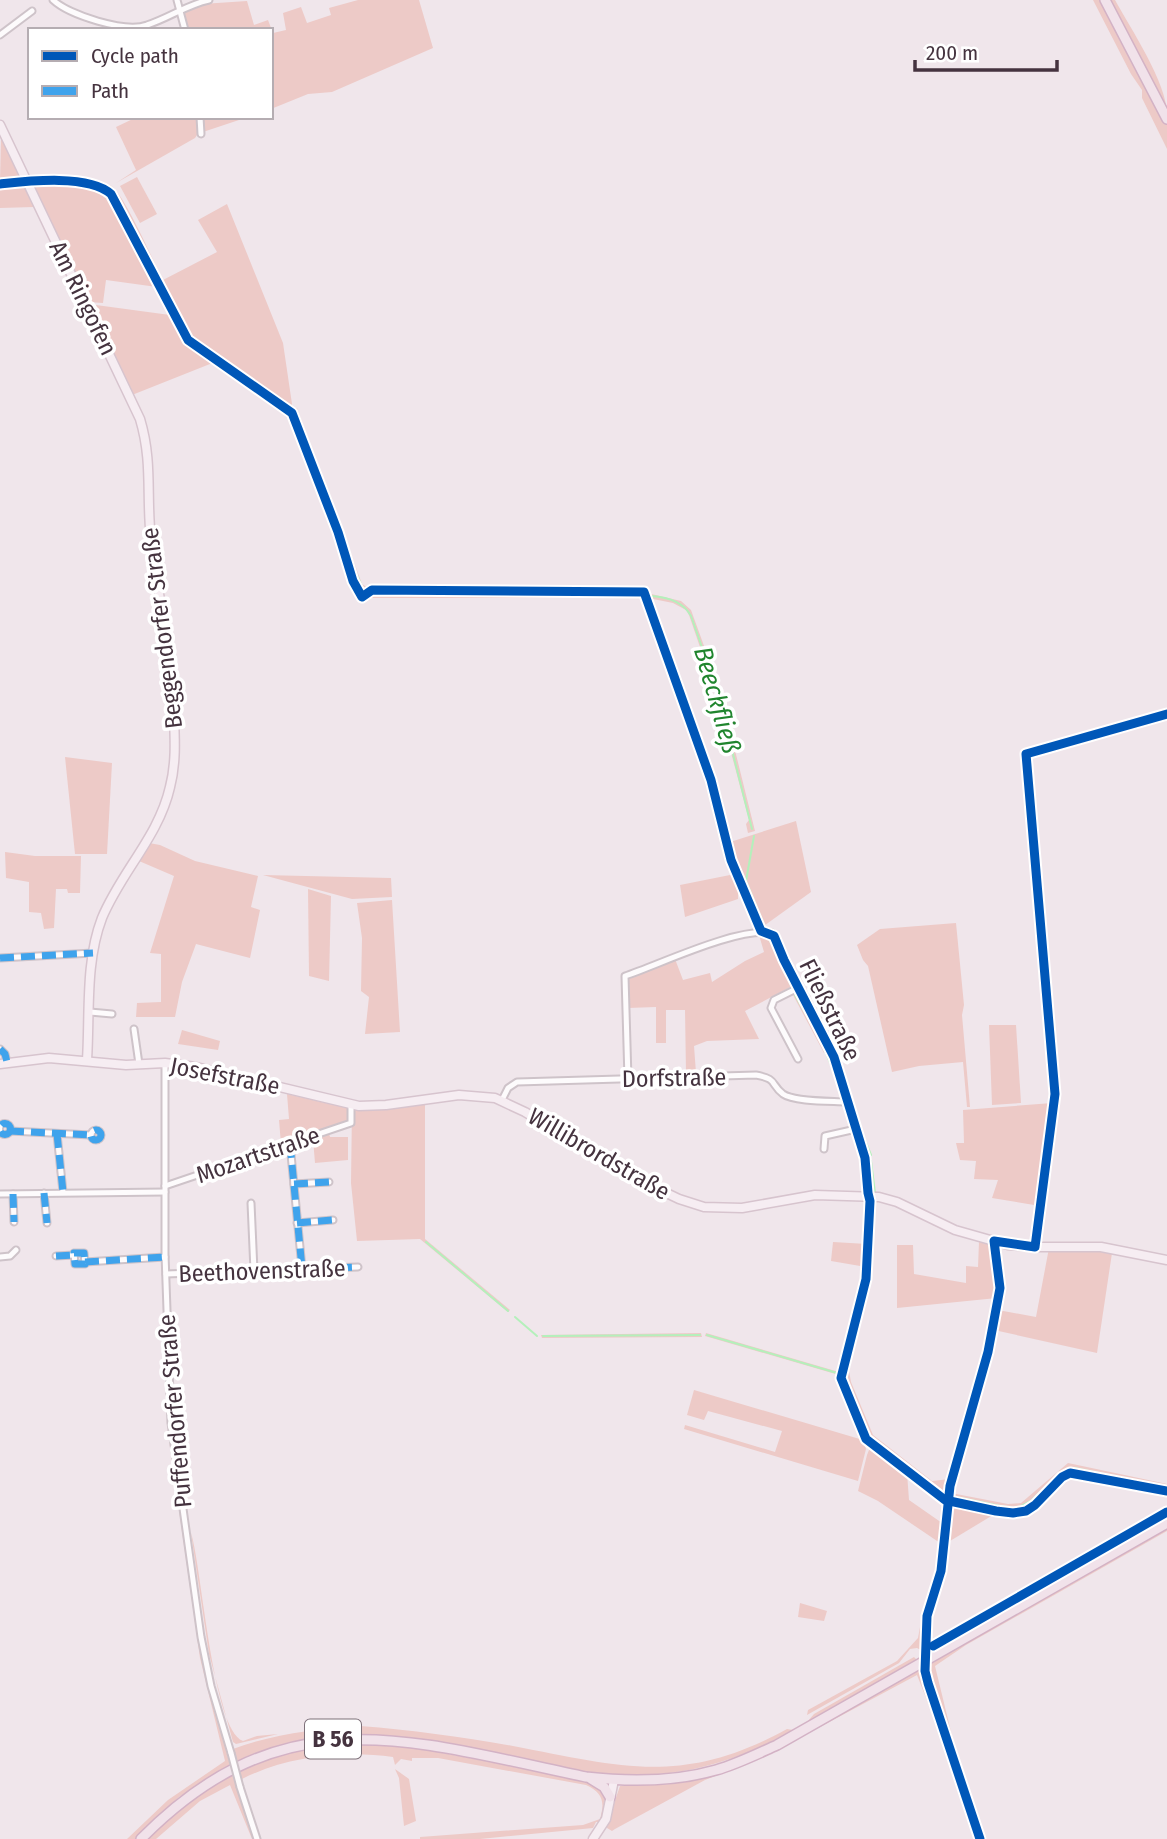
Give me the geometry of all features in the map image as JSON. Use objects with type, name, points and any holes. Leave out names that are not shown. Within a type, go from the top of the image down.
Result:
[{"type":"main road","points":[[1105,0],[1167,119]]},
{"type":"main road","name":"B 56","points":[[141,1839],[185,1798],[223,1773],[255,1758],[284,1749],[333,1740],[368,1739],[416,1743],[586,1777],[614,1780],[681,1777],[718,1770],[766,1750],[1167,1523]]},
{"type":"main road","points":[[586,1777],[604,1787],[610,1797]]},
{"type":"street","points":[[53,0],[66,9],[120,26],[144,27],[191,4],[209,0]]},
{"type":"street","points":[[177,0],[184,28]]},
{"type":"street","points":[[0,35],[32,11]]},
{"type":"street","points":[[200,119],[201,134]]},
{"type":"street","name":"Am Ringofen","points":[[0,125],[134,404],[148,452],[150,476]]},
{"type":"street","name":"Beggendorfer Straße","points":[[87,1060],[93,953],[102,919],[161,814],[171,786],[173,769],[173,681],[151,538],[150,476]]},
{"type":"street","name":"Fließstraße","points":[[628,1079],[625,976],[735,935],[761,931],[774,936],[834,1057],[865,1158],[869,1197]]},
{"type":"street","points":[[0,958],[93,953]]},
{"type":"street","points":[[798,988],[774,1000],[771,1008],[798,1059]]},
{"type":"street","points":[[90,1012],[111,1014]]},
{"type":"street","points":[[134,1029],[139,1064]]},
{"type":"street","points":[[0,1049],[5,1054],[4,1063]]},
{"type":"street","name":"Josefstraße","points":[[4,1063],[49,1058],[139,1064],[165,1063],[212,1069],[351,1104],[372,1106],[459,1095],[488,1096],[502,1100]]},
{"type":"street","name":"Puffendorfer Straße","points":[[165,1063],[165,1257],[169,1385],[180,1499],[204,1654],[257,1839]]},
{"type":"street","name":"Dorfstraße","points":[[502,1100],[508,1088],[517,1083],[756,1075],[774,1081],[781,1092],[789,1097],[846,1102]]},
{"type":"street","name":"Willibrordstraße","points":[[502,1100],[635,1178],[678,1199],[704,1207],[742,1208],[815,1195],[869,1197],[897,1202],[955,1230],[993,1241],[1026,1247],[1101,1247],[1167,1260]]},
{"type":"street","name":"Mozartstraße","points":[[0,1194],[165,1189],[351,1123],[351,1104]]},
{"type":"street","points":[[0,1128],[4,1134],[10,1131],[91,1135]]},
{"type":"street","points":[[824,1149],[825,1136],[856,1129]]},
{"type":"street","points":[[57,1134],[63,1192]]},
{"type":"street","points":[[290,1144],[302,1268]]},
{"type":"street","points":[[294,1184],[329,1182]]},
{"type":"street","points":[[44,1193],[47,1223]]},
{"type":"street","points":[[13,1194],[14,1222]]},
{"type":"street","points":[[251,1203],[254,1271]]},
{"type":"street","points":[[297,1223],[333,1220]]},
{"type":"street","points":[[0,1257],[10,1256],[16,1251]]},
{"type":"street","points":[[56,1256],[74,1255],[75,1264],[165,1257]]},
{"type":"street","name":"Beethovenstraße","points":[[166,1274],[358,1267]]},
{"type":"street","points":[[595,1837],[606,1819],[614,1780]]},
{"type":"shaded area","points":[[358,0],[419,0],[433,48],[332,92],[308,94],[273,108],[273,33],[286,30],[283,13],[301,7],[307,23],[331,15],[329,8]]},
{"type":"shaded area","points":[[1093,0],[1102,0],[1167,125],[1167,149],[1142,98],[1142,90]]},
{"type":"shaded area","points":[[1107,0],[1115,0],[1147,56],[1161,87],[1167,114]]},
{"type":"shaded area","points":[[247,1],[254,25],[268,20],[271,28],[186,28],[183,12],[202,4]]},
{"type":"shaded area","points":[[133,119],[199,119],[199,132],[195,138],[116,183],[136,170],[116,127]]},
{"type":"shaded area","points":[[201,119],[242,119],[203,132]]},
{"type":"shaded area","points":[[1,137],[23,178],[21,180],[0,182]]},
{"type":"shaded area","points":[[137,177],[157,214],[140,223],[120,186]]},
{"type":"shaded area","points":[[30,182],[80,183],[107,193],[114,200],[157,287],[106,280],[103,303],[88,302]]},
{"type":"shaded area","points":[[25,184],[88,311],[136,418],[90,318],[34,207],[0,208],[0,185]]},
{"type":"shaded area","points":[[110,185],[130,213],[163,280],[217,252],[198,220],[227,204],[283,343],[292,404],[290,408],[187,339],[108,189]]},
{"type":"shaded area","points":[[96,305],[170,315],[184,338],[215,362],[132,395],[92,309]]},
{"type":"shaded area","points":[[294,408],[297,408],[362,584],[375,588],[364,594],[355,580]]},
{"type":"shaded area","points":[[316,479],[335,527],[357,595],[349,578]]},
{"type":"shaded area","points":[[369,592],[643,593],[644,598],[366,598]]},
{"type":"shaded area","points":[[647,593],[681,601],[691,610],[720,690],[755,831],[748,833],[746,824],[749,820],[713,685],[689,615],[686,610],[673,603],[648,598]]},
{"type":"shaded area","points":[[1023,756],[1037,897],[1036,914]]},
{"type":"shaded area","points":[[65,757],[112,763],[107,854],[75,854]]},
{"type":"shaded area","points":[[796,821],[811,892],[761,928],[727,843]]},
{"type":"shaded area","points":[[149,843],[160,845],[195,861],[258,876],[251,907],[260,910],[250,958],[196,944],[182,982],[175,1017],[136,1017],[137,1003],[161,1002],[161,954],[150,953],[174,876],[139,861]]},
{"type":"shaded area","points":[[5,852],[35,856],[81,856],[80,893],[56,889],[54,928],[44,929],[41,913],[29,912],[29,882],[6,878]]},
{"type":"shaded area","points":[[735,874],[738,881],[738,899],[685,917],[680,885]]},
{"type":"shaded area","points":[[263,875],[391,878],[392,897],[352,899]]},
{"type":"shaded area","points":[[308,889],[331,896],[329,981],[309,976]]},
{"type":"shaded area","points":[[392,900],[400,1032],[365,1034],[369,997],[361,991],[362,938],[357,903]]},
{"type":"shaded area","points":[[956,923],[970,1107],[967,1107],[963,1062],[919,1066],[892,1072],[868,966],[857,945],[880,929]]},
{"type":"shaded area","points":[[759,935],[769,935],[774,940],[794,985],[745,1011],[759,1039],[707,1041],[694,1046],[696,1073],[686,1073],[685,1010],[666,1010],[666,1043],[656,1043],[656,1007],[628,1008],[632,1076],[628,1077],[626,983],[629,978],[675,959],[683,980],[710,973],[712,982],[764,952]]},
{"type":"shaded area","points":[[797,991],[829,1050],[824,1053],[792,993]]},
{"type":"shaded area","points":[[989,1025],[1016,1025],[1021,1103],[992,1105]]},
{"type":"shaded area","points":[[182,1030],[220,1041],[218,1050],[178,1044]]},
{"type":"shaded area","points":[[287,1094],[347,1108],[347,1122],[281,1144],[279,1120],[289,1119]]},
{"type":"shaded area","points":[[425,1102],[425,1239],[510,1310],[508,1312],[420,1239],[357,1241],[351,1183],[352,1108]]},
{"type":"shaded area","points":[[1052,1103],[1054,1106],[1040,1206],[992,1198],[998,1180],[974,1179],[976,1161],[960,1160],[956,1143],[964,1143],[963,1110]]},
{"type":"shaded area","points":[[329,1133],[330,1137],[348,1137],[348,1160],[315,1163],[313,1139]]},
{"type":"shaded area","points":[[833,1242],[867,1244],[866,1267],[831,1261]]},
{"type":"shaded area","points":[[979,1242],[990,1245],[999,1276],[997,1298],[897,1308],[897,1245],[913,1245],[914,1274],[966,1283],[966,1266],[978,1267]]},
{"type":"shaded area","points":[[870,1244],[873,1244],[872,1277],[849,1371],[851,1382],[873,1435],[932,1481],[950,1479],[947,1497],[871,1443],[863,1431],[842,1378],[867,1278]]},
{"type":"shaded area","points":[[1049,1248],[1094,1249],[1167,1264],[1112,1253],[1097,1353],[994,1330],[998,1310],[1036,1317]]},
{"type":"shaded area","points":[[701,1333],[702,1337],[542,1338],[541,1335]]},
{"type":"shaded area","points":[[706,1333],[839,1372],[839,1375],[705,1336]]},
{"type":"shaded area","points":[[694,1390],[863,1440],[866,1449],[858,1481],[684,1429],[685,1425],[775,1452],[782,1431],[708,1411],[704,1420],[687,1415]]},
{"type":"shaded area","points":[[167,1426],[202,1654],[230,1765],[179,1797],[135,1839],[127,1839],[168,1800],[225,1761],[200,1658]]},
{"type":"shaded area","points":[[873,1448],[907,1473],[909,1500],[942,1523],[945,1500],[947,1502],[943,1545],[878,1501],[858,1491],[867,1455]]},
{"type":"shaded area","points":[[1068,1463],[1167,1484],[1167,1490],[1074,1472],[1060,1477],[1032,1505],[1020,1511],[988,1509],[950,1498],[951,1493],[1008,1504],[1021,1503]]},
{"type":"shaded area","points":[[951,1502],[998,1512],[945,1544]]},
{"type":"shaded area","points":[[1167,1506],[1167,1511],[937,1640]]},
{"type":"shaded area","points":[[1167,1513],[1167,1517],[928,1654],[928,1651]]},
{"type":"shaded area","points":[[1167,1527],[1167,1531],[966,1645],[935,1666],[953,1740],[955,1761],[926,1666]]},
{"type":"shaded area","points":[[191,1533],[195,1551],[216,1681],[209,1654]]},
{"type":"shaded area","points":[[934,1594],[924,1614],[923,1651],[910,1649],[899,1663],[807,1715],[808,1710],[897,1661],[918,1638],[923,1611]]},
{"type":"shaded area","points":[[800,1603],[827,1611],[824,1621],[798,1617]]},
{"type":"shaded area","points":[[914,1657],[917,1660],[808,1721],[814,1714]]},
{"type":"shaded area","points":[[924,1668],[925,1683],[959,1787],[917,1675],[764,1757],[705,1780],[612,1831],[607,1828],[620,1786],[671,1784],[697,1778],[863,1700]]},
{"type":"shaded area","points":[[225,1711],[232,1730],[243,1741],[257,1736],[278,1734],[236,1744],[233,1742]]},
{"type":"shaded area","points":[[360,1726],[456,1737],[620,1765],[652,1767],[716,1759],[750,1747],[787,1729],[793,1730],[715,1764],[653,1775],[580,1771],[434,1742],[386,1736],[337,1736],[288,1744],[237,1763],[233,1749],[295,1733]]},
{"type":"shaded area","points":[[365,1743],[423,1749],[576,1779],[593,1785],[603,1793],[604,1812],[600,1822],[596,1822],[593,1828],[480,1839],[420,1839],[583,1825],[600,1819],[602,1803],[596,1791],[586,1785],[438,1758],[412,1758],[412,1761],[401,1759],[395,1765],[393,1757],[374,1755],[316,1757],[278,1765],[242,1779],[239,1770],[301,1750]]},
{"type":"shaded area","points":[[395,1769],[409,1779],[416,1821],[404,1826],[399,1778]]},
{"type":"shaded area","points":[[232,1774],[254,1839],[230,1785],[200,1801],[156,1839],[146,1839],[186,1802]]},
{"type":"waterway","name":"Beeckfließ","points":[[29,176],[85,180],[108,186]]},
{"type":"waterway","name":"Beeckfließ","points":[[0,179],[20,177]]},
{"type":"waterway","name":"Beeckfließ","points":[[109,187],[119,200],[189,335],[289,407]]},
{"type":"waterway","name":"Beeckfließ","points":[[294,410],[328,492],[364,591]]},
{"type":"waterway","name":"Beeckfließ","points":[[368,594],[642,595]]},
{"type":"waterway","name":"Beeckfließ","points":[[651,596],[674,601],[684,607],[691,616],[716,687],[752,829]]},
{"type":"waterway","name":"Beeckfließ","points":[[754,836],[746,881],[765,928]]},
{"type":"waterway","name":"Beeckfließ","points":[[764,937],[769,938],[792,987]]},
{"type":"waterway","name":"Beeckfließ","points":[[794,993],[820,1039],[838,1081]]},
{"type":"waterway","name":"Beeckfließ","points":[[856,1118],[871,1155]]},
{"type":"waterway","name":"Beeckfließ","points":[[871,1161],[875,1193]]},
{"type":"waterway","name":"Beeckfließ","points":[[875,1202],[870,1275],[846,1378],[867,1433],[873,1441],[946,1495],[1015,1509],[1031,1501],[1061,1472],[1074,1468],[1167,1487]]},
{"type":"waterway","points":[[426,1242],[508,1311]]},
{"type":"waterway","points":[[515,1317],[537,1336]]},
{"type":"waterway","points":[[543,1336],[700,1335]]},
{"type":"waterway","points":[[707,1335],[837,1373]]},
{"type":"marked path","points":[[0,958],[93,953]]},
{"type":"marked path","points":[[0,1049],[7,1062]]},
{"type":"marked path","points":[[5,1124],[9,1125],[10,1129],[9,1133],[5,1134],[1,1133],[0,1129],[1,1125],[5,1124]]},
{"type":"marked path","points":[[96,1130],[101,1135],[96,1140],[91,1135],[96,1130]]},
{"type":"marked path","points":[[10,1131],[91,1135]]},
{"type":"marked path","points":[[57,1134],[63,1192]]},
{"type":"marked path","points":[[290,1144],[302,1268]]},
{"type":"marked path","points":[[294,1184],[329,1182]]},
{"type":"marked path","points":[[44,1193],[47,1223]]},
{"type":"marked path","points":[[13,1194],[14,1222]]},
{"type":"marked path","points":[[297,1223],[333,1220]]},
{"type":"marked path","points":[[74,1253],[84,1253],[85,1264],[75,1264],[74,1253]]},
{"type":"marked path","points":[[56,1256],[74,1255]]},
{"type":"marked path","points":[[85,1262],[165,1257]]},
{"type":"marked path","points":[[254,1271],[358,1267]]},
{"type":"cycle path","points":[[0,184],[74,181],[101,188],[111,194],[188,340],[292,413],[338,532],[353,581],[362,597],[372,590],[644,592],[711,780],[731,860],[761,931],[774,936],[834,1057],[865,1158],[870,1201],[866,1279],[841,1378],[866,1439],[945,1500],[996,1511],[1026,1511],[1062,1477],[1070,1473],[1167,1491]]},
{"type":"cycle path","points":[[980,1839],[925,1671],[927,1616],[941,1571],[950,1486],[988,1352],[1000,1288],[994,1241],[1035,1247],[1055,1094],[1026,754],[1167,714]]},
{"type":"cycle path","points":[[933,1646],[1167,1512]]}]
